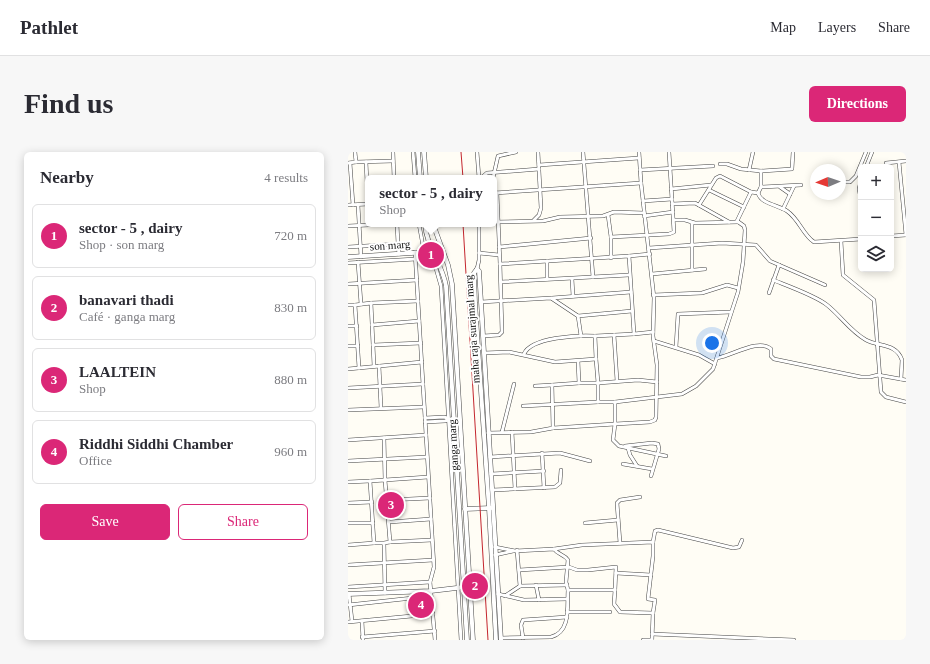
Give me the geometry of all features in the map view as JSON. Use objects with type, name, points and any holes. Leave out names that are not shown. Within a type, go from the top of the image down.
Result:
[{"type":"street","points":[[355,152],[356,162]]},
{"type":"street","points":[[393,152],[394,175]]},
{"type":"street","points":[[412,152],[415,175]]},
{"type":"street","points":[[418,152],[420,175]]},
{"type":"street","points":[[424,152],[426,175]]},
{"type":"street","points":[[477,152],[480,175]]},
{"type":"street","points":[[494,173],[498,156],[502,153],[516,152]]},
{"type":"street","points":[[534,220],[541,211],[538,152]]},
{"type":"street","points":[[583,152],[585,187],[593,258],[593,277]]},
{"type":"street","points":[[485,434],[653,422],[656,417],[656,355],[653,332],[652,274],[646,235],[639,152]]},
{"type":"street","points":[[612,236],[673,233],[674,220],[669,152]]},
{"type":"street","points":[[749,170],[753,152]]},
{"type":"street","points":[[846,182],[850,182],[856,176],[866,152]]},
{"type":"street","points":[[867,164],[872,152]]},
{"type":"street","points":[[720,164],[761,171],[792,169],[793,153]]},
{"type":"street","points":[[484,175],[583,162],[639,158]]},
{"type":"street","points":[[353,205],[349,163],[393,161]]},
{"type":"street","points":[[886,163],[906,161]]},
{"type":"street","points":[[366,162],[367,175]]},
{"type":"street","points":[[894,236],[906,235],[905,207],[899,162]]},
{"type":"street","points":[[640,170],[713,166]]},
{"type":"street","points":[[758,193],[761,187],[761,171]]},
{"type":"street","points":[[699,206],[712,185],[720,176],[751,192],[758,193]]},
{"type":"street","points":[[497,193],[641,183]]},
{"type":"street","points":[[671,188],[712,185]]},
{"type":"street","points":[[761,187],[801,185]]},
{"type":"street","points":[[780,186],[790,194]]},
{"type":"street","points":[[783,209],[794,186]]},
{"type":"street","points":[[901,186],[906,186]]},
{"type":"street","points":[[709,190],[744,207]]},
{"type":"street","points":[[738,222],[751,192]]},
{"type":"street","points":[[758,193],[762,200],[783,209],[796,219],[813,242],[858,239]]},
{"type":"street","points":[[643,201],[672,199]]},
{"type":"street","points":[[672,204],[691,203],[730,223]]},
{"type":"street","points":[[348,205],[365,204]]},
{"type":"street","points":[[358,205],[360,304]]},
{"type":"street","points":[[497,222],[588,216],[614,212],[644,214],[673,212]]},
{"type":"street","points":[[608,214],[612,236],[611,258]]},
{"type":"street","points":[[523,406],[615,402],[682,394],[696,386],[715,364],[738,288],[743,262],[744,226],[738,222],[692,223],[688,220],[674,220]]},
{"type":"street","points":[[692,223],[692,270]]},
{"type":"street","points":[[348,226],[365,226]]},
{"type":"street","points":[[397,227],[399,254]]},
{"type":"street","points":[[420,227],[423,246],[434,265],[441,286],[447,418],[461,640]]},
{"type":"street","points":[[425,227],[432,249],[436,254],[439,254],[443,250],[434,227]]},
{"type":"street","points":[[477,269],[479,253],[478,227]]},
{"type":"street","points":[[483,336],[501,334],[501,282],[499,247],[496,227]]},
{"type":"street","points":[[499,247],[591,238]]},
{"type":"street","points":[[841,241],[843,275],[874,300],[878,375],[882,395],[906,402]]},
{"type":"street","points":[[649,248],[691,246],[722,242],[756,245],[770,261],[825,285]]},
{"type":"street","points":[[348,247],[398,244]]},
{"type":"street","points":[[432,249],[437,244],[440,244]]},
{"type":"street","name":"son marg","points":[[348,257],[427,252],[432,249]]},
{"type":"street","name":"ganga marg","points":[[443,250],[452,284],[473,640]]},
{"type":"street","points":[[415,252],[430,498],[433,560],[433,572],[430,582],[435,640]]},
{"type":"street","points":[[479,253],[499,255]]},
{"type":"street","name":"ganga marg","points":[[436,254],[444,274],[446,286],[467,640]]},
{"type":"street","points":[[500,264],[611,258],[650,254]]},
{"type":"street","points":[[629,256],[629,275],[634,334]]},
{"type":"street","points":[[348,263],[416,259]]},
{"type":"street","points":[[547,261],[547,279]]},
{"type":"street","points":[[769,293],[779,265]]},
{"type":"street","points":[[652,274],[705,268]]},
{"type":"street","name":"maha raja surajmal marg","points":[[477,269],[481,302],[484,353],[485,434],[490,457],[500,639]]},
{"type":"street","name":"maha raja surajmal marg","points":[[477,269],[474,273],[478,354],[492,508],[500,639]]},
{"type":"street","points":[[501,282],[629,275]]},
{"type":"street","points":[[572,279],[573,296]]},
{"type":"street","points":[[348,284],[417,280]]},
{"type":"street","points":[[774,280],[826,304],[854,332],[877,344],[888,346],[899,354],[904,360],[901,379]]},
{"type":"street","points":[[653,295],[707,292],[727,285],[738,288]]},
{"type":"street","points":[[475,303],[573,296],[582,297],[631,292]]},
{"type":"street","points":[[551,298],[578,316],[632,311]]},
{"type":"street","points":[[348,305],[418,301]]},
{"type":"street","points":[[371,303],[374,366]]},
{"type":"street","points":[[355,305],[358,368]]},
{"type":"street","points":[[676,348],[678,314],[731,312]]},
{"type":"street","points":[[578,316],[581,336]]},
{"type":"street","points":[[372,325],[419,321]]},
{"type":"street","points":[[348,326],[357,326]]},
{"type":"street","points":[[524,354],[528,349],[535,345],[554,339],[653,332]]},
{"type":"street","points":[[614,335],[617,381]]},
{"type":"street","points":[[595,336],[598,402]]},
{"type":"street","points":[[654,341],[699,355],[715,364]]},
{"type":"street","points":[[373,346],[421,342]]},
{"type":"street","points":[[348,346],[358,346]]},
{"type":"street","points":[[717,358],[748,347],[768,347],[771,349],[774,359],[861,377],[878,375],[906,380]]},
{"type":"street","points":[[478,354],[509,352],[524,354],[549,361],[578,361],[596,359]]},
{"type":"street","points":[[578,361],[579,383]]},
{"type":"street","points":[[348,369],[422,362]]},
{"type":"street","points":[[379,366],[381,408]]},
{"type":"street","points":[[535,386],[638,380],[656,382]]},
{"type":"street","points":[[348,388],[423,384]]},
{"type":"street","points":[[502,432],[514,384]]},
{"type":"street","points":[[552,385],[554,428]]},
{"type":"street","points":[[615,402],[613,440],[616,445],[666,456]]},
{"type":"street","points":[[348,410],[424,407]]},
{"type":"street","points":[[425,420],[445,421],[447,418],[454,418]]},
{"type":"street","points":[[512,432],[512,455],[515,489]]},
{"type":"street","points":[[348,440],[426,435]]},
{"type":"street","points":[[384,438],[385,480],[388,500],[390,542]]},
{"type":"street","points":[[621,446],[655,443],[659,446],[651,476]]},
{"type":"street","points":[[628,448],[630,455],[637,466]]},
{"type":"street","points":[[542,453],[544,488]]},
{"type":"street","points":[[490,457],[542,453],[565,453],[590,461]]},
{"type":"street","points":[[348,460],[427,457]]},
{"type":"street","points":[[623,464],[652,469]]},
{"type":"street","points":[[492,490],[544,488],[558,485],[561,480],[562,470]]},
{"type":"street","points":[[491,474],[544,471]]},
{"type":"street","points":[[348,482],[428,477]]},
{"type":"street","points":[[370,480],[374,543]]},
{"type":"street","points":[[620,543],[618,501],[640,497]]},
{"type":"street","points":[[388,500],[430,498]]},
{"type":"street","points":[[348,503],[372,502]]},
{"type":"street","points":[[465,509],[492,508]]},
{"type":"street","points":[[388,522],[431,519]]},
{"type":"street","points":[[585,523],[618,520]]},
{"type":"street","points":[[348,523],[373,523]]},
{"type":"street","points":[[643,640],[652,640],[655,600],[648,599],[655,531],[658,530],[733,548],[738,547],[742,540]]},
{"type":"street","points":[[348,544],[432,540]]},
{"type":"street","points":[[495,547],[516,550],[554,549],[582,545],[653,542]]},
{"type":"street","points":[[384,543],[385,593]]},
{"type":"street","points":[[500,639],[556,636],[563,632],[567,612],[567,571],[569,567],[566,557],[559,555],[554,549]]},
{"type":"street","points":[[495,555],[516,550]]},
{"type":"street","points":[[516,550],[520,586]]},
{"type":"street","points":[[348,565],[433,560]]},
{"type":"street","points":[[519,570],[569,567],[577,570],[616,568],[614,604],[620,612],[653,614]]},
{"type":"street","points":[[616,573],[651,575]]},
{"type":"street","points":[[348,587],[430,582]]},
{"type":"street","points":[[536,585],[539,600]]},
{"type":"street","points":[[505,596],[520,586],[567,585]]},
{"type":"street","points":[[349,605],[431,594],[458,587],[470,587]]},
{"type":"street","points":[[568,590],[615,590]]},
{"type":"street","points":[[431,594],[349,594],[350,622],[433,614]]},
{"type":"street","points":[[498,594],[524,600],[567,599]]},
{"type":"street","points":[[567,612],[610,612]]},
{"type":"street","points":[[523,638],[521,624],[522,620],[566,617]]},
{"type":"street","points":[[362,621],[362,638],[434,631]]},
{"type":"street","points":[[652,634],[794,640]]},
{"type":"railway","points":[[461,152],[463,175]]},
{"type":"railway","points":[[463,227],[488,640]]},
{"type":"place","name":"sector - 5 , dairy","points":[[431,255]]},
{"type":"place","name":"LAALTEIN","points":[[391,505]]},
{"type":"place","name":"banavari thadi","points":[[475,586]]},
{"type":"place","name":"Riddhi Siddhi Chamber","points":[[421,605]]}]
